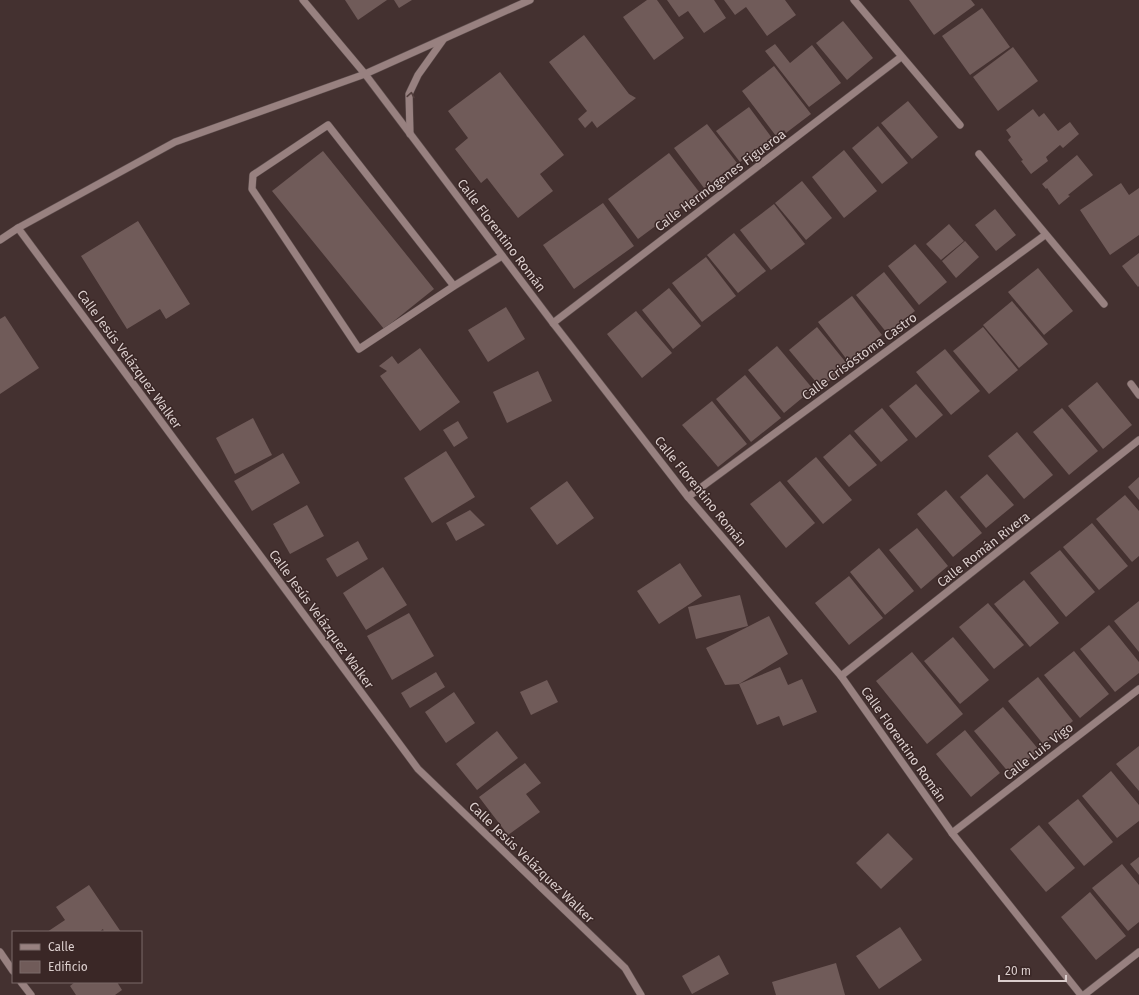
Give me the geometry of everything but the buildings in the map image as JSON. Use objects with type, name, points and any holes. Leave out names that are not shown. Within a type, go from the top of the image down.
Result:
[{"type":"street","name":"Calle Florentino Román","points":[[303,0],[365,74],[553,323],[688,497],[841,676],[952,833],[1081,995]]},
{"type":"street","points":[[0,240],[18,228],[175,142],[365,74],[530,0]]},
{"type":"street","points":[[854,0],[960,125]]},
{"type":"street","points":[[410,134],[409,94],[418,75],[444,39]]},
{"type":"street","name":"Calle Hermógenes Figueroa","points":[[553,323],[901,57]]},
{"type":"street","points":[[454,286],[328,125],[253,175],[252,189],[359,349],[502,256]]},
{"type":"street","points":[[979,154],[1104,304]]},
{"type":"street","name":"Calle Jesús Velázquez Walker","points":[[18,228],[418,769],[625,968],[641,995]]},
{"type":"street","name":"Calle Crisóstoma Castro","points":[[688,497],[1045,234]]},
{"type":"street","points":[[1131,384],[1139,395]]},
{"type":"street","name":"Calle Román Rivera","points":[[841,676],[1139,440]]},
{"type":"street","name":"Calle Luis Vigo","points":[[952,833],[1139,689]]},
{"type":"street","points":[[0,952],[12,970]]},
{"type":"street","points":[[1084,995],[1139,952]]},
{"type":"street","points":[[22,983],[31,995]]}]
